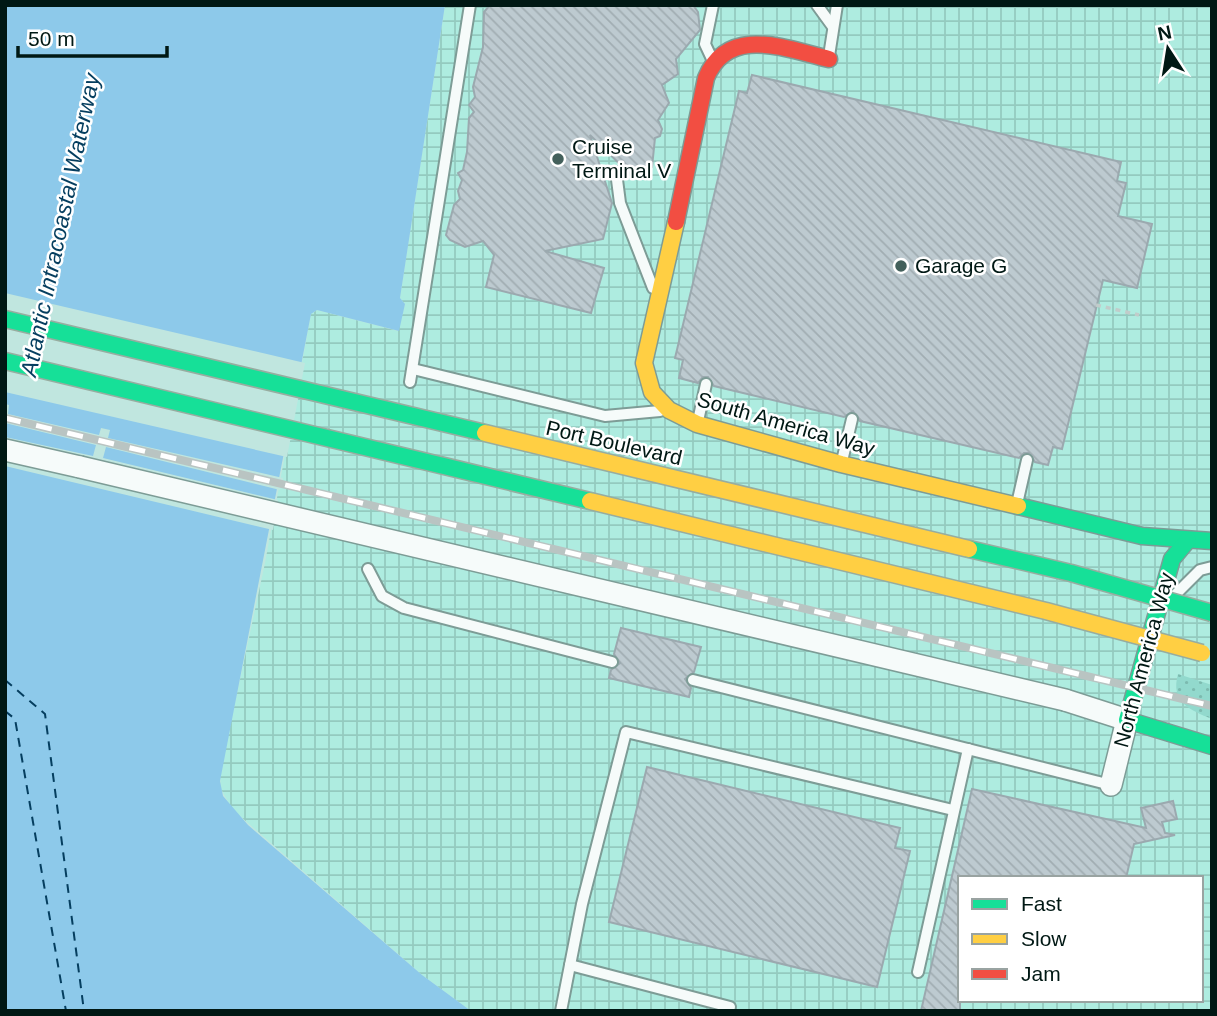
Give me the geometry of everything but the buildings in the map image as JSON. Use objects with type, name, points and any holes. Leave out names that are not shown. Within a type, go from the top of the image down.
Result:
[{"type":"main road","points":[[713,61],[731,49],[766,44],[828,59]]},
{"type":"main road","name":"South America Way","points":[[713,61],[706,78],[689,168],[657,297],[644,363],[652,392],[669,410],[697,424],[841,464],[1142,536],[1212,541]]},
{"type":"main road","name":"Port Boulevard","points":[[5,319],[1071,573],[1212,613]]},
{"type":"main road","points":[[5,361],[1046,611],[1202,653]]},
{"type":"main road","name":"North America Way","points":[[1127,720],[1172,559],[1188,540]]},
{"type":"main road","points":[[1127,720],[1212,746]]},
{"type":"street","points":[[5,450],[1065,700],[1127,720]]},
{"type":"street","name":"North America Way","points":[[1111,785],[1127,720]]},
{"type":"lane","points":[[410,382],[470,5]]},
{"type":"lane","points":[[713,5],[705,44],[713,61]]},
{"type":"lane","points":[[817,5],[833,27]]},
{"type":"lane","points":[[828,59],[837,5]]},
{"type":"lane","points":[[616,172],[620,203],[657,297]]},
{"type":"lane","points":[[413,369],[605,416],[669,410]]},
{"type":"lane","points":[[697,424],[706,384]]},
{"type":"lane","points":[[841,464],[852,419]]},
{"type":"lane","points":[[1016,506],[1027,460]]},
{"type":"lane","points":[[1157,612],[1200,570],[1212,567]]},
{"type":"lane","points":[[368,569],[382,596],[404,608],[612,662]]},
{"type":"lane","points":[[692,680],[1111,785]]},
{"type":"lane","points":[[561,1011],[582,904],[626,732],[953,810]]},
{"type":"lane","points":[[918,972],[968,749]]},
{"type":"lane","points":[[570,965],[730,1007]]},
{"type":"path","points":[[1097,305],[1139,316]]},
{"type":"shaded area","points":[[445,5],[1212,5],[1212,1011],[471,1011],[422,975],[232,809],[221,789],[220,773],[265,563],[311,314],[317,310],[398,331],[405,304],[400,298]]},
{"type":"shaded area","points":[[1178,674],[1212,685],[1212,719],[1189,708],[1179,698],[1176,684]]},
{"type":"water","name":"Atlantic Intracoastal Waterway","points":[[5,5],[445,5],[400,298],[405,304],[399,331],[317,310],[311,314],[220,781],[223,796],[248,825],[422,975],[471,1011],[5,1011]]},
{"type":"pier","points":[[5,293],[305,363],[287,457],[5,392]]},
{"type":"pier","points":[[5,404],[9,405],[8,414],[99,435],[101,428],[110,430],[108,438],[283,478],[280,490],[106,447],[103,458],[278,500],[273,530],[5,466],[5,437],[93,456],[96,445],[5,423]]},
{"type":"ferry route","points":[[5,680],[45,714],[84,1011]]},
{"type":"ferry route","points":[[5,711],[15,719],[66,1011]]},
{"type":"railway","points":[[5,418],[1212,706]]},
{"type":"traffic: fast","points":[[5,319],[485,433]]},
{"type":"traffic: fast","points":[[5,361],[590,501]]},
{"type":"traffic: fast","points":[[1018,506],[1142,536],[1212,541]]},
{"type":"traffic: fast","points":[[1188,540],[1172,559],[1127,720],[1212,746]]},
{"type":"traffic: fast","points":[[969,549],[1071,573],[1212,613]]},
{"type":"traffic: slow","points":[[676,222],[644,363],[652,392],[669,410],[697,424],[841,464],[1018,506]]},
{"type":"traffic: slow","points":[[485,433],[969,549]]},
{"type":"traffic: slow","points":[[590,501],[1046,611],[1202,653]]},
{"type":"traffic: jam","points":[[676,222],[706,78],[716,61],[728,51],[760,44],[829,59]]},
{"type":"place","name":"Cruise Terminal V","points":[[558,159]]},
{"type":"place","name":"Garage G","points":[[901,266]]}]
